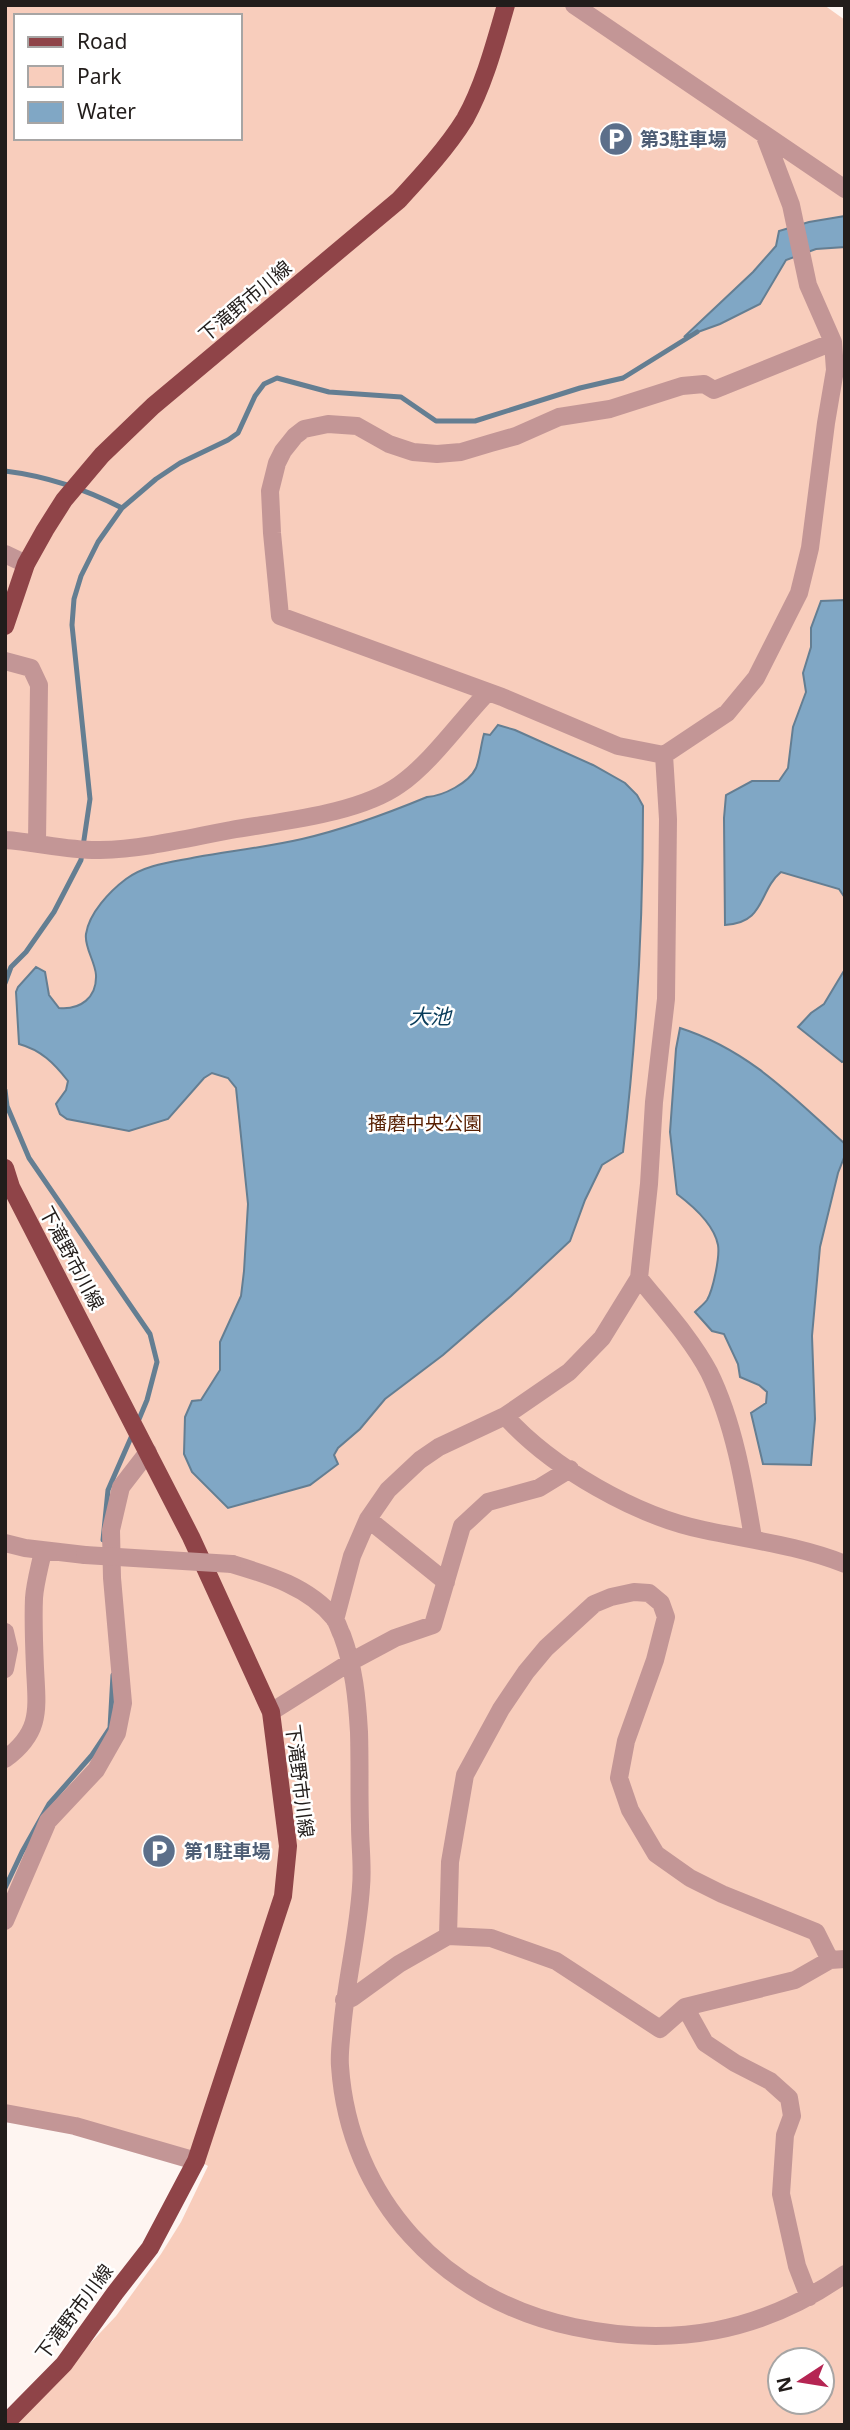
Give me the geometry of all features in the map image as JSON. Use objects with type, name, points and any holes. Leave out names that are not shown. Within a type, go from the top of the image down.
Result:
[{"type":"main road","name":"下滝野市川線","points":[[5,626],[26,564],[64,500],[102,455],[153,406],[399,200],[428,168],[465,119],[485,71],[506,5]]},
{"type":"main road","name":"下滝野市川線","points":[[5,1168],[11,1187],[191,1537],[271,1712],[288,1846],[283,1896],[196,2161],[150,2248],[64,2364],[5,2424]]},
{"type":"street","points":[[574,5],[845,189]]},
{"type":"street","points":[[764,134],[791,205],[808,285],[833,342],[835,370],[810,548],[799,593],[756,678],[727,713],[664,755],[618,746],[487,693],[280,616],[270,491],[277,463],[295,436],[304,429],[328,424],[357,426],[389,444],[413,452],[461,452],[516,436],[559,417],[610,409],[682,386],[704,384],[713,390],[833,342]]},
{"type":"street","points":[[5,554],[26,564]]},
{"type":"street","points":[[13,663],[32,668],[39,685],[37,842]]},
{"type":"street","points":[[5,840],[91,850],[138,848],[360,803],[379,797],[412,775],[487,693]]},
{"type":"street","points":[[335,1619],[352,1556],[368,1519],[388,1490],[420,1460],[448,1443],[505,1416],[569,1372],[615,1319],[639,1278],[666,999],[668,819],[664,755]]},
{"type":"street","points":[[639,1278],[684,1333],[709,1372],[732,1437],[746,1493],[753,1538]]},
{"type":"street","points":[[505,1416],[520,1432],[618,1500],[664,1520],[753,1538],[845,1564]]},
{"type":"street","points":[[5,1921],[48,1821],[96,1770],[117,1733],[123,1703],[112,1578],[111,1530],[121,1487],[148,1452]]},
{"type":"street","points":[[271,1712],[395,1637],[433,1625],[462,1526],[488,1502],[538,1489],[570,1469]]},
{"type":"street","points":[[368,1519],[446,1582]]},
{"type":"street","points":[[5,1543],[43,1551],[85,1555],[232,1564],[271,1575],[296,1587],[335,1619],[352,1661],[357,1692],[360,1764],[361,1886],[354,1951],[344,2000],[339,2063],[351,2135],[376,2190],[403,2229],[434,2258],[475,2290],[506,2307],[540,2319],[596,2332],[651,2337],[678,2337],[753,2322],[809,2297],[845,2274]]},
{"type":"street","points":[[5,1759],[27,1738],[38,1706],[34,1596],[43,1551]]},
{"type":"street","points":[[344,2000],[352,1998],[399,1964],[448,1936],[491,1938],[556,1961],[660,2029],[685,2007],[795,1980],[837,1959],[816,1933],[722,1894],[690,1878],[656,1854],[630,1810],[619,1778],[626,1741],[655,1660],[666,1617],[661,1603],[649,1593],[634,1592],[594,1604],[547,1648],[526,1672],[501,1709],[465,1775],[450,1861],[448,1936]]},
{"type":"street","points":[[5,1632],[9,1649],[5,1668]]},
{"type":"street","points":[[685,2007],[705,2043],[735,2063],[770,2081],[789,2098],[792,2116],[785,2136],[781,2194],[797,2266],[809,2297]]},
{"type":"street","points":[[5,2112],[75,2126],[196,2161]]},
{"type":"green space","name":"播磨中央公園","points":[[5,5],[824,5],[845,20],[845,2425],[13,2425],[116,2316],[181,2222],[208,2166],[191,2156],[5,2108]]},
{"type":"water","points":[[845,216],[845,247],[816,249],[786,260],[760,304],[720,324],[684,337],[753,272],[776,246],[779,231],[809,222]]},
{"type":"water","points":[[845,600],[845,898],[839,889],[781,872],[748,919],[725,925],[726,795],[752,781],[779,781],[788,768],[793,727],[806,692],[803,673],[811,647],[811,628],[821,601]]},
{"type":"water","name":"大池","points":[[498,725],[593,765],[625,783],[643,806],[638,979],[623,1152],[602,1165],[570,1241],[443,1355],[385,1399],[360,1429],[338,1448],[334,1455],[338,1464],[310,1485],[228,1508],[192,1472],[184,1454],[185,1417],[192,1401],[201,1400],[220,1370],[220,1342],[241,1296],[248,1204],[236,1088],[228,1078],[212,1073],[204,1078],[168,1119],[129,1131],[67,1119],[60,1114],[56,1104],[66,1090],[68,1081],[46,1058],[19,1044],[16,992],[36,967],[45,972],[49,995],[59,1008],[74,1007],[86,1001],[96,983],[86,934],[91,918],[107,896],[134,874],[169,862],[318,835],[448,791],[473,774],[484,734],[490,735]]},
{"type":"water","points":[[845,969],[845,1060],[842,1062],[798,1027],[824,1004]]},
{"type":"water","points":[[680,1028],[705,1037],[749,1062],[788,1092],[845,1144],[845,1155],[820,1247],[812,1336],[815,1419],[811,1465],[763,1464],[751,1413],[766,1403],[767,1392],[759,1385],[740,1377],[738,1364],[724,1334],[712,1331],[695,1312],[706,1302],[709,1295],[716,1273],[718,1245],[707,1223],[677,1194],[670,1132]]},
{"type":"waterway","points":[[5,983],[11,967],[26,952],[54,912],[81,860],[90,799],[72,625],[74,599],[81,576],[98,542],[122,508],[180,463],[238,433],[255,396],[264,384],[277,378],[329,392],[401,397],[436,421],[475,421],[580,388],[623,378],[697,332]]},
{"type":"waterway","points":[[5,471],[65,485],[122,508]]},
{"type":"waterway","points":[[5,1090],[7,1106],[29,1158],[150,1334],[157,1362],[147,1400],[137,1424]]},
{"type":"waterway","points":[[103,1540],[108,1490],[133,1433]]},
{"type":"waterway","points":[[5,1888],[49,1804],[92,1755],[110,1728],[113,1675]]},
{"type":"place","name":"第3駐車場","points":[[616,139]]},
{"type":"place","name":"第1駐車場","points":[[159,1851]]}]
